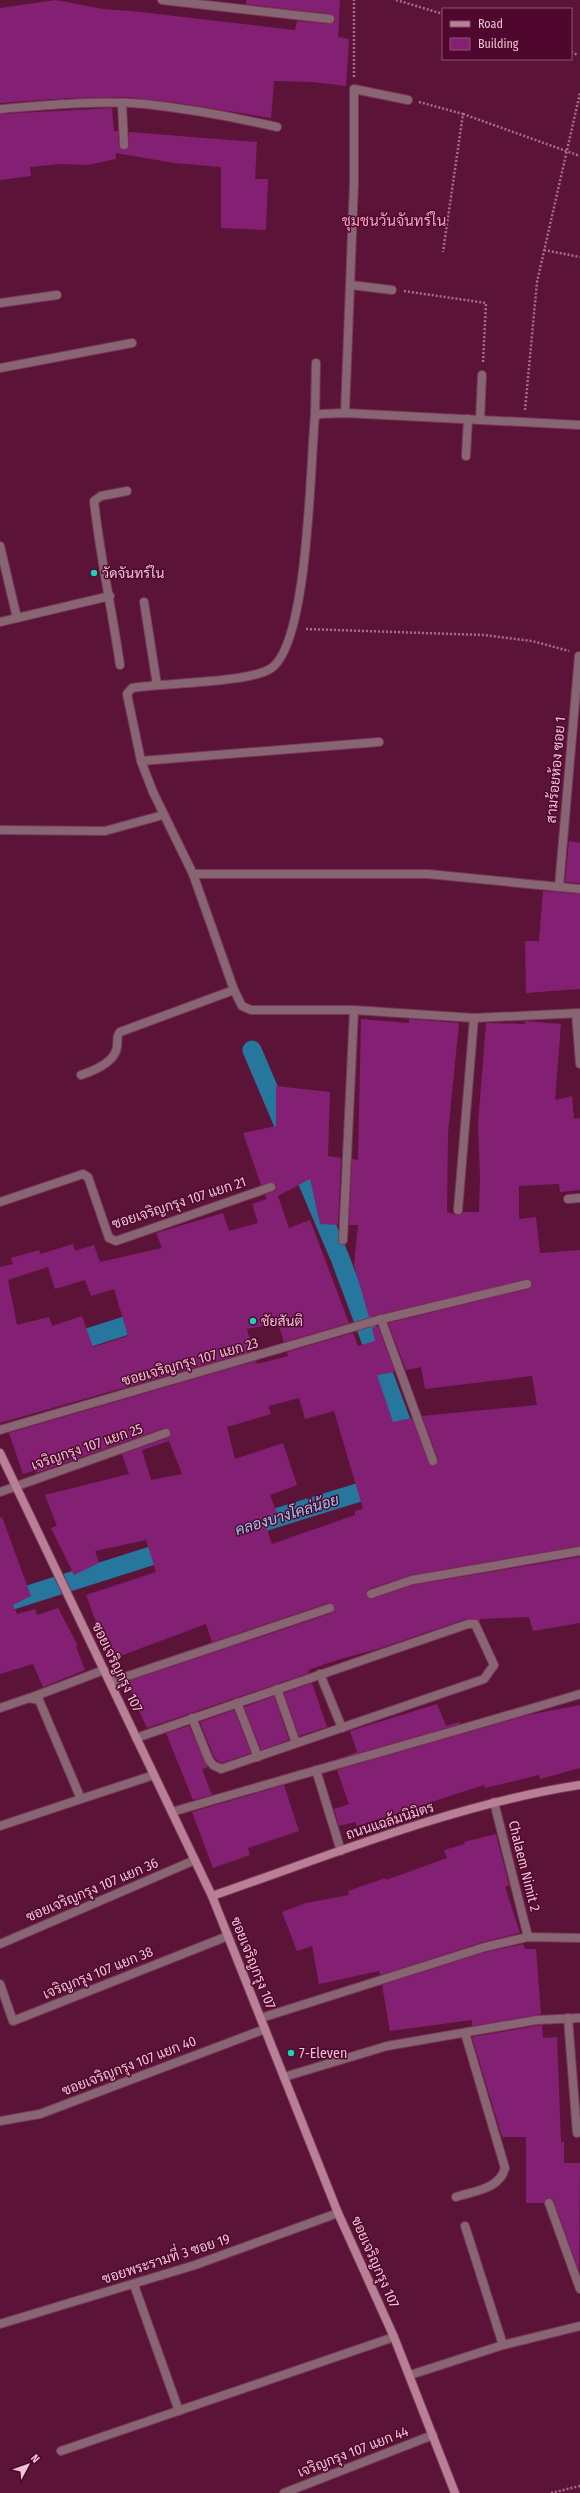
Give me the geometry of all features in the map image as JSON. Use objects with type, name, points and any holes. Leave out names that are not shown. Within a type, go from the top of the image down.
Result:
[{"type":"street","points":[[162,0],[330,18]]},
{"type":"street","points":[[344,413],[351,285],[354,89],[408,100]]},
{"type":"street","points":[[0,109],[70,103],[144,104],[204,112],[277,127]]},
{"type":"street","points":[[122,104],[124,145]]},
{"type":"street","points":[[351,285],[392,290]]},
{"type":"street","points":[[0,303],[57,295]]},
{"type":"street","points":[[0,368],[132,343]]},
{"type":"street","points":[[316,363],[315,416],[307,531],[293,628],[280,656],[271,668],[250,676],[132,688],[127,694],[141,761],[164,815],[193,874],[234,990],[242,1006],[251,1010],[354,1010],[474,1018],[578,1013],[580,1064]]},
{"type":"street","points":[[480,420],[482,376]]},
{"type":"street","points":[[315,416],[320,414],[344,413],[580,425]]},
{"type":"street","points":[[466,456],[468,419]]},
{"type":"street","points":[[120,665],[110,596],[98,545],[94,501],[101,496],[127,491]]},
{"type":"street","points":[[0,546],[17,618]]},
{"type":"street","points":[[0,622],[110,596]]},
{"type":"street","points":[[144,602],[157,685]]},
{"type":"street","name":"สามร้อยห้อง ซอย 1","points":[[559,887],[579,656]]},
{"type":"street","points":[[141,761],[379,742]]},
{"type":"street","points":[[0,830],[105,830],[164,815]]},
{"type":"street","points":[[193,874],[428,874],[580,890]]},
{"type":"street","points":[[81,1075],[90,1072],[113,1056],[116,1052],[117,1035],[120,1032],[234,990]]},
{"type":"street","points":[[343,1240],[354,1010]]},
{"type":"street","points":[[458,1210],[474,1018]]},
{"type":"street","name":"ซอยเจริญกรุง 107 แยก 21","points":[[0,1202],[83,1174],[88,1177],[109,1238],[116,1241],[271,1187]]},
{"type":"street","points":[[568,1199],[580,1198]]},
{"type":"street","name":"ซอยเจริญกรุง 107 แยก 23","points":[[0,1430],[360,1327],[380,1319],[527,1284]]},
{"type":"street","points":[[380,1319],[433,1462]]},
{"type":"street","name":"เจริญกรุง 107 แยก 25","points":[[0,1492],[166,1433]]},
{"type":"street","name":"ซอยเจริญกรุง 107","points":[[0,1453],[212,1896],[338,2213],[410,2375],[455,2493]]},
{"type":"street","points":[[371,1594],[412,1580],[580,1551]]},
{"type":"street","points":[[110,1682],[330,1608]]},
{"type":"street","points":[[136,1738],[192,1718],[320,1674],[468,1624],[475,1624],[483,1638],[494,1666],[484,1678],[221,1769],[213,1765],[192,1718]]},
{"type":"street","points":[[0,1708],[104,1670]]},
{"type":"street","points":[[320,1674],[342,1728]]},
{"type":"street","points":[[277,1689],[296,1743]]},
{"type":"street","points":[[172,1812],[316,1770],[421,1742],[580,1694]]},
{"type":"street","points":[[29,1698],[39,1700],[81,1799]]},
{"type":"street","points":[[238,1703],[258,1757]]},
{"type":"street","points":[[316,1770],[341,1851]]},
{"type":"street","points":[[0,1826],[154,1775]]},
{"type":"street","name":"ถนนแฉล้มนิมิตร","points":[[212,1896],[341,1851],[494,1802],[580,1784]]},
{"type":"street","name":"Chalaem Nimit 2","points":[[494,1802],[528,1937]]},
{"type":"street","name":"ซอยเจริญกรุง 107 แยก 36","points":[[0,1944],[195,1860]]},
{"type":"street","name":"เจริญกรุง 107 แยก 38","points":[[0,1984],[13,2021],[228,1936]]},
{"type":"street","points":[[261,2018],[485,1947],[528,1937],[580,1938]]},
{"type":"street","points":[[568,2018],[577,2133]]},
{"type":"street","points":[[284,2077],[387,2046],[537,2020],[580,2018]]},
{"type":"street","name":"ซอยเจริญกรุง 107 แยก 40","points":[[0,2120],[40,2114],[265,2029]]},
{"type":"street","points":[[456,2197],[497,2184],[504,2175],[505,2168],[465,2033]]},
{"type":"street","points":[[549,2203],[580,2289]]},
{"type":"street","name":"ซอยพระรามที่ 3 ซอย 19","points":[[0,2324],[134,2285],[338,2213]]},
{"type":"street","points":[[465,2226],[503,2345]]},
{"type":"street","points":[[134,2285],[179,2411]]},
{"type":"street","points":[[410,2375],[503,2345],[580,2326]]},
{"type":"street","points":[[61,2451],[394,2338]]},
{"type":"street","name":"เจริญกรุง 107 แยก 44","points":[[284,2493],[433,2435]]},
{"type":"path","points":[[354,0],[354,89]]},
{"type":"path","points":[[396,0],[442,14]]},
{"type":"path","points":[[572,52],[578,55]]},
{"type":"path","points":[[524,422],[537,282],[580,93]]},
{"type":"path","points":[[408,100],[463,114],[580,156]]},
{"type":"path","points":[[443,252],[463,114]]},
{"type":"path","points":[[544,250],[580,257]]},
{"type":"path","points":[[392,290],[486,303],[482,376]]},
{"type":"path","points":[[293,628],[483,635],[532,641],[579,656]]},
{"type":"path","points":[[551,2493],[580,2486]]},
{"type":"building","points":[[56,0],[103,9],[295,30],[297,21],[330,24],[335,22],[335,17],[331,14],[246,4],[246,0],[340,0],[338,37],[349,39],[346,86],[312,82],[274,81],[271,118],[179,103],[127,97],[72,98],[0,103],[0,8]]},
{"type":"building","points":[[112,108],[114,131],[118,131],[119,146],[122,150],[129,147],[129,132],[257,142],[255,179],[268,179],[266,230],[221,228],[221,167],[174,163],[116,153],[116,159],[88,165],[60,164],[30,167],[31,176],[0,180],[0,114]]},
{"type":"building","points":[[569,841],[580,843],[580,883],[565,882]]},
{"type":"building","points":[[543,891],[580,894],[580,989],[526,993],[525,941],[539,941]]},
{"type":"building","points":[[361,1019],[409,1023],[409,1019],[459,1023],[448,1133],[447,1212],[458,1215],[463,1212],[479,1212],[480,1177],[478,1124],[486,1023],[525,1024],[525,1021],[561,1024],[555,1100],[572,1096],[574,1119],[580,1118],[580,1190],[560,1192],[559,1184],[519,1186],[519,1219],[536,1217],[540,1253],[580,1250],[580,1546],[411,1575],[369,1589],[366,1596],[372,1599],[413,1585],[580,1557],[580,1623],[533,1631],[529,1617],[480,1619],[480,1621],[466,1619],[381,1648],[337,1660],[308,1670],[309,1673],[147,1728],[126,1682],[332,1613],[335,1606],[328,1603],[212,1642],[206,1624],[112,1659],[104,1629],[99,1630],[86,1595],[156,1572],[146,1540],[95,1551],[99,1563],[74,1575],[51,1528],[57,1526],[45,1495],[129,1474],[122,1454],[168,1438],[171,1431],[164,1428],[36,1473],[35,1470],[23,1474],[9,1433],[256,1361],[257,1364],[288,1356],[287,1352],[353,1333],[358,1346],[375,1341],[372,1328],[378,1326],[395,1372],[377,1375],[393,1422],[412,1418],[430,1465],[435,1466],[438,1459],[422,1416],[537,1405],[532,1376],[425,1389],[421,1367],[406,1370],[388,1323],[528,1289],[532,1285],[529,1279],[369,1317],[354,1265],[358,1225],[349,1225],[352,1159],[358,1160]],"holes":[[[299,1398],[305,1419],[334,1411],[363,1509],[355,1511],[355,1515],[272,1544],[263,1518],[277,1513],[270,1495],[297,1485],[283,1443],[235,1459],[227,1427],[271,1414],[268,1406]],[[169,1441],[182,1474],[151,1480],[142,1450]]]},
{"type":"building","points":[[276,1086],[330,1092],[328,1156],[341,1158],[338,1225],[320,1224],[310,1179],[278,1196],[289,1228],[310,1220],[349,1323],[284,1342],[278,1323],[247,1329],[253,1351],[0,1423],[0,1267],[13,1264],[11,1258],[39,1250],[40,1254],[73,1244],[75,1251],[94,1245],[100,1262],[162,1248],[156,1233],[223,1213],[229,1231],[258,1223],[252,1204],[267,1199],[265,1195],[275,1191],[276,1186],[272,1182],[261,1185],[243,1133],[276,1126]],"holes":[[[48,1267],[55,1289],[85,1280],[91,1296],[114,1289],[128,1336],[93,1347],[82,1316],[52,1326],[49,1317],[17,1325],[8,1280]]]},
{"type":"building","points":[[2,1517],[31,1596],[13,1605],[17,1614],[35,1609],[37,1615],[58,1608],[78,1646],[76,1647],[85,1670],[43,1687],[33,1664],[0,1674],[0,1518]]},
{"type":"building","points":[[312,1683],[327,1727],[299,1736],[284,1693]]},
{"type":"building","points":[[274,1696],[289,1740],[261,1750],[244,1707]]},
{"type":"building","points":[[437,1704],[446,1726],[459,1722],[460,1724],[334,1760],[357,1752],[350,1731]]},
{"type":"building","points":[[580,1705],[580,1768],[540,1779],[539,1775],[485,1788],[484,1785],[357,1826],[355,1822],[339,1826],[334,1809],[349,1804],[337,1770],[528,1715]]},
{"type":"building","points":[[234,1710],[251,1753],[221,1763],[214,1757],[200,1722]]},
{"type":"building","points":[[189,1726],[208,1767],[202,1769],[212,1795],[193,1800],[166,1733]]},
{"type":"building","points":[[284,1785],[299,1831],[248,1848],[250,1855],[213,1868],[192,1812]]},
{"type":"building","points":[[496,1834],[509,1885],[505,1887],[520,1933],[483,1942],[380,1975],[379,1971],[319,1984],[312,1946],[297,1951],[282,1912],[306,1903],[349,1895],[348,1891],[385,1878],[386,1880],[447,1858],[444,1850],[465,1844],[464,1842]]},
{"type":"building","points":[[523,1944],[525,1949],[536,1949],[541,2014],[472,2026],[472,2020],[390,2031],[382,1985],[486,1952]]},
{"type":"building","points":[[542,2025],[543,2038],[557,2037],[561,2142],[564,2142],[564,2163],[580,2163],[579,2271],[553,2199],[547,2198],[544,2203],[526,2203],[526,2137],[502,2137],[472,2037]]},
{"type":"waterway","points":[[252,1050],[286,1130]]},
{"type":"waterway","points":[[297,1157],[340,1258],[410,1445]]},
{"type":"waterway","points":[[65,1345],[150,1318]]},
{"type":"waterway","name":"คลองบางโคล่น้อย","points":[[240,1529],[383,1485]]},
{"type":"waterway","name":"คลองบางโคล่น้อย","points":[[0,1604],[176,1548]]},
{"type":"place","name":"วัดจันทร์ใน","points":[[94,573]]},
{"type":"place","name":"ชัยสันติ","points":[[253,1321]]},
{"type":"place","name":"7-Eleven","points":[[291,2053]]},
{"type":"district","name":"ชุมชนวันจันทร์ใน","points":[[394,221]]}]
